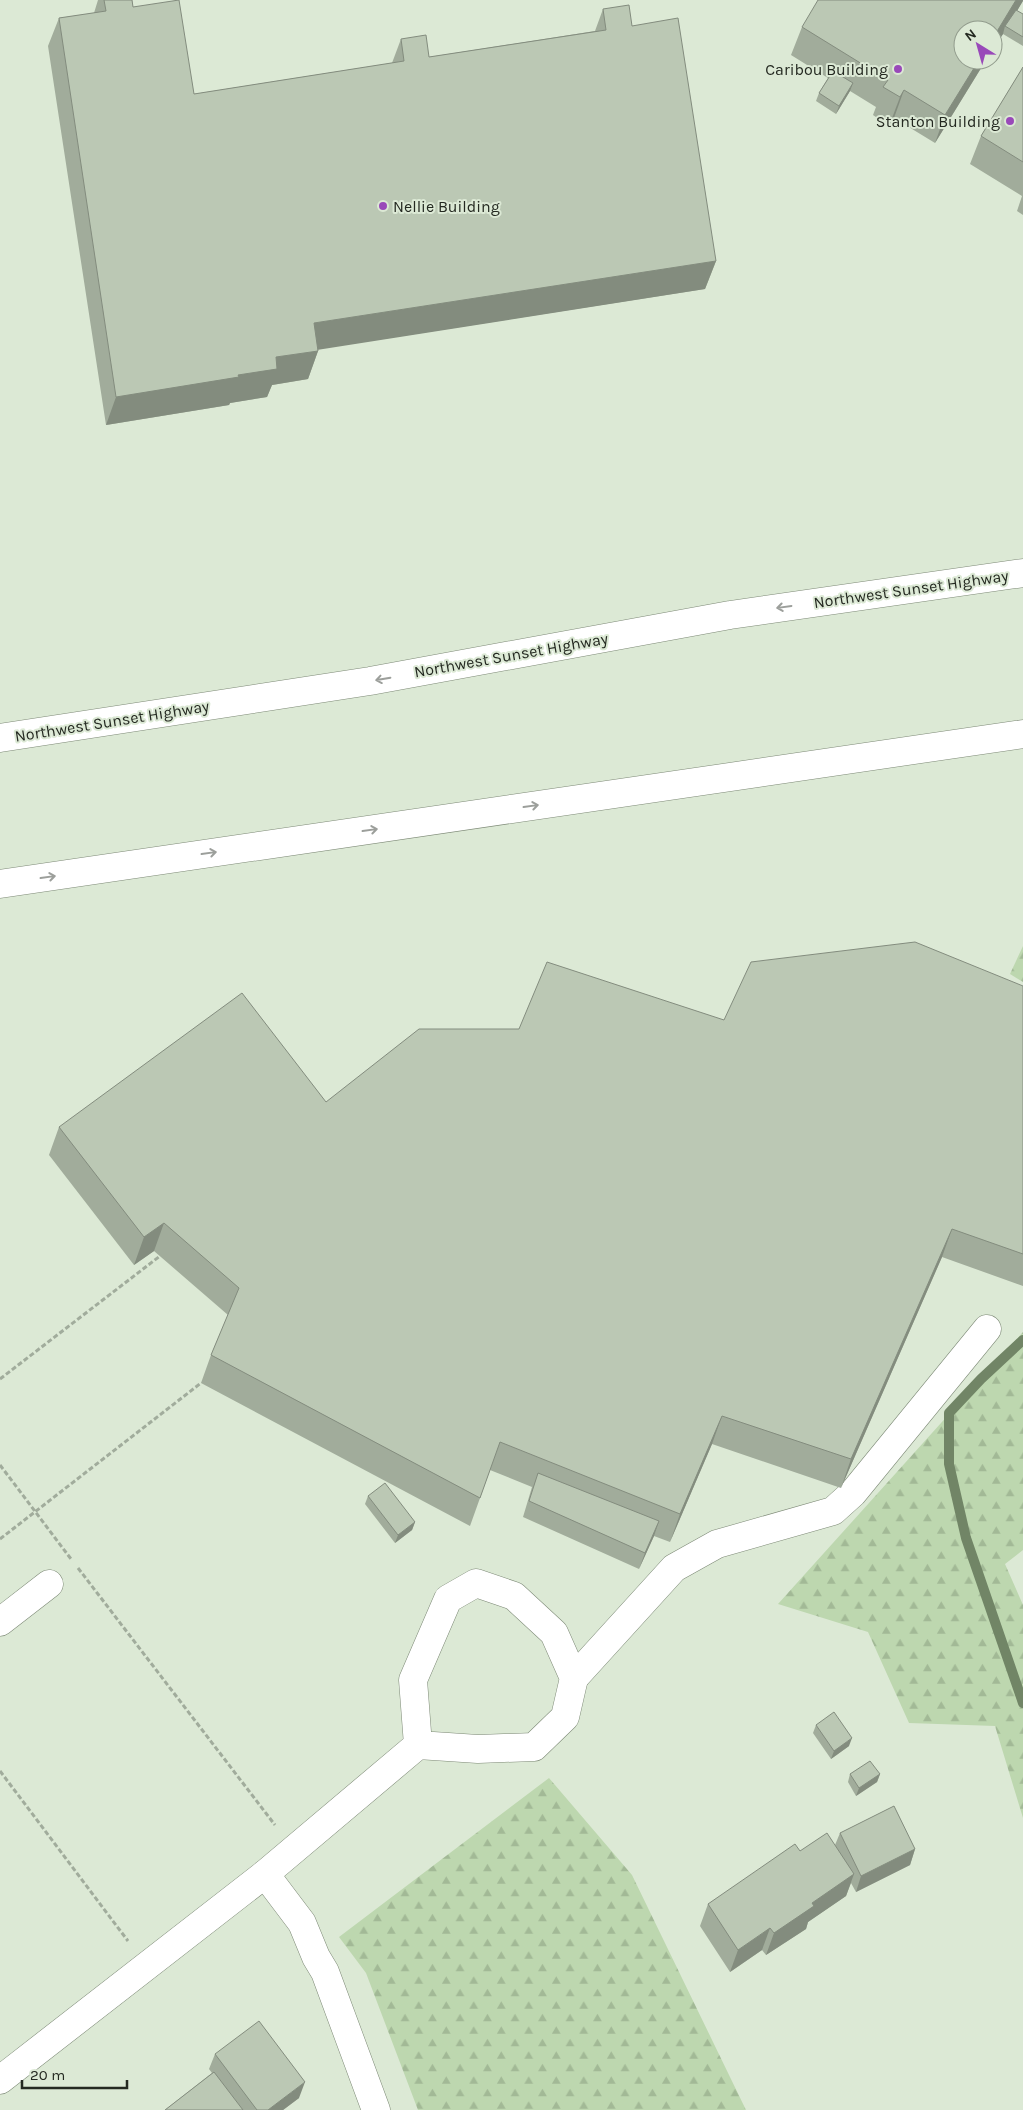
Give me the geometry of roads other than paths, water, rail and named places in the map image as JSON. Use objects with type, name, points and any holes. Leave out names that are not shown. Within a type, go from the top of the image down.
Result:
[{"type":"main road","name":"Northwest Sunset Highway","points":[[0,738],[370,681],[730,615],[1023,573]]},
{"type":"main road","points":[[0,884],[1023,734]]},
{"type":"main road","points":[[0,2080],[265,1874],[418,1745],[478,1749],[534,1748],[565,1717],[574,1678],[674,1568],[717,1544],[833,1511],[854,1494],[987,1329]]},
{"type":"main road","points":[[418,1745],[413,1680],[448,1599],[476,1583],[514,1596],[554,1633],[574,1678]]},
{"type":"main road","points":[[0,1622],[49,1584]]},
{"type":"main road","points":[[265,1874],[302,1923],[316,1957],[325,1972],[376,2110]]},
{"type":"waterway","points":[[1023,1340],[981,1379],[949,1413],[949,1464],[966,1538],[1023,1703]]},
{"type":"place","name":"Caribou Building","points":[[898,69]]},
{"type":"place","name":"Stanton Building","points":[[1010,121]]},
{"type":"place","name":"Nellie Building","points":[[383,206]]}]
